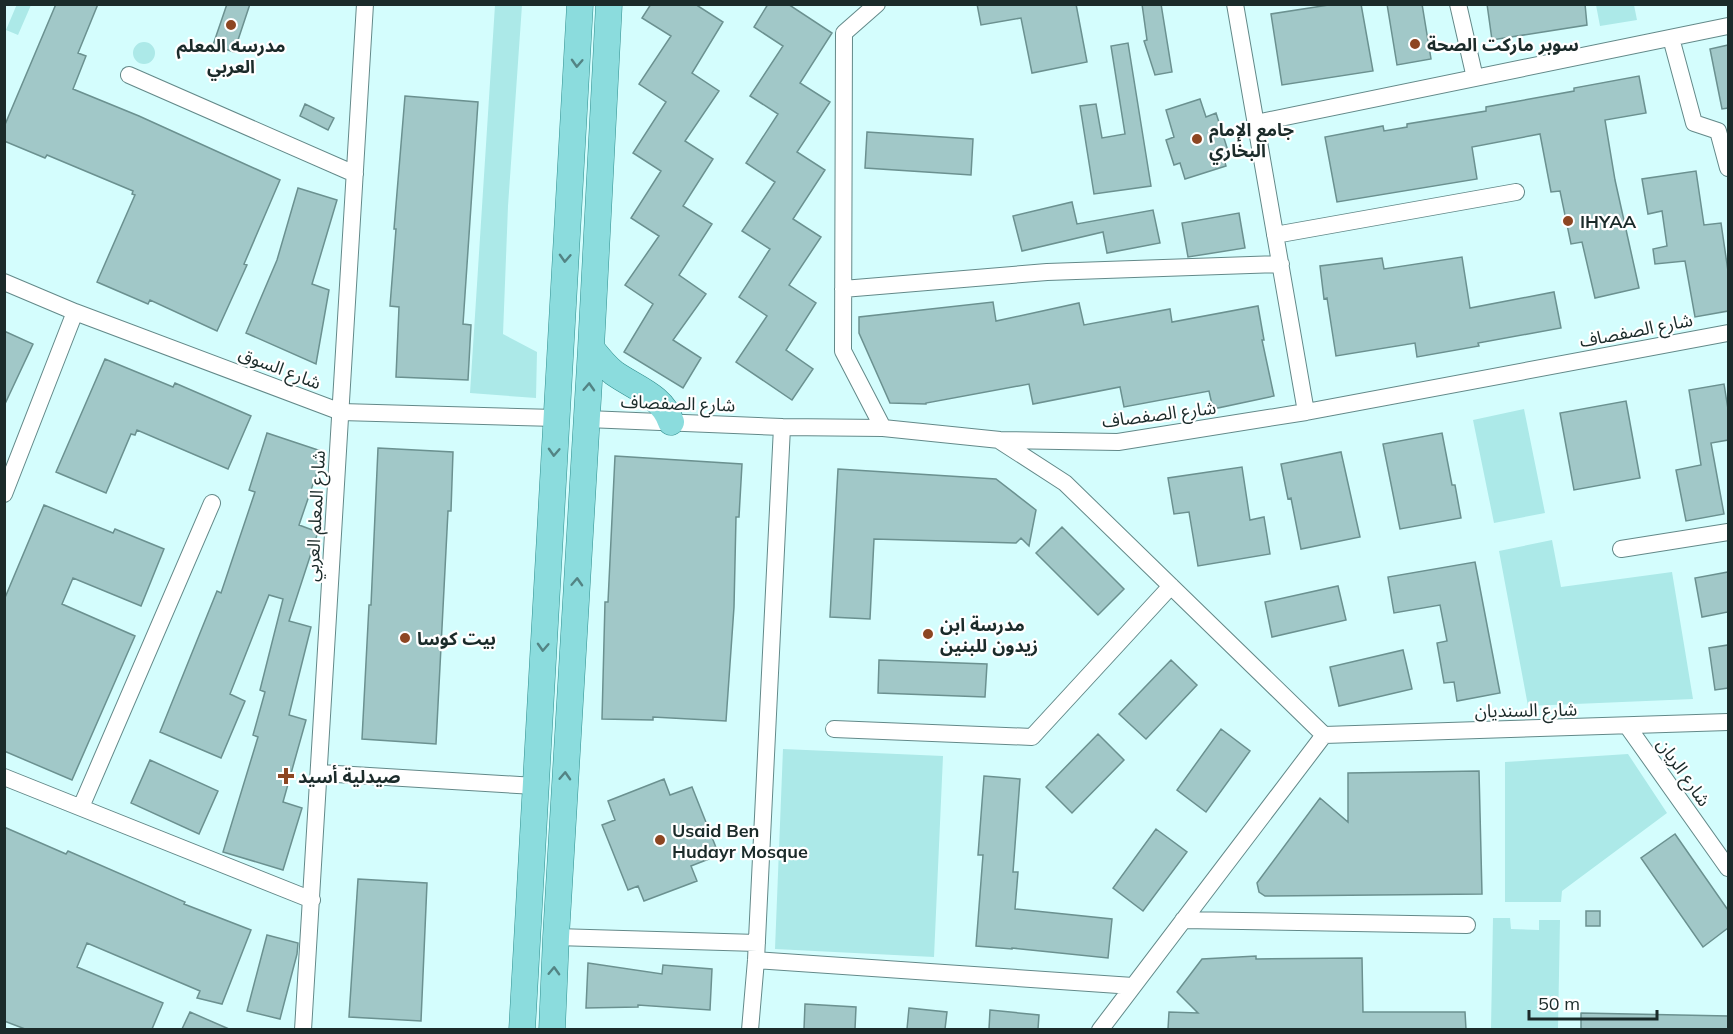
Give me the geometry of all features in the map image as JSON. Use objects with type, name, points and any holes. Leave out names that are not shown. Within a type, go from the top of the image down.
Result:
[{"type":"main road","points":[[522,1029],[580,4]]},
{"type":"main road","points":[[552,1029],[555,937],[587,419],[609,4]]},
{"type":"main road","points":[[591,348],[615,373],[659,402],[669,414],[671,422]]},
{"type":"street","name":"شارع المعلم العربي","points":[[303,1029],[365,4]]},
{"type":"street","points":[[877,4],[844,33],[843,351],[883,428]]},
{"type":"street","points":[[1235,4],[1306,412]]},
{"type":"street","points":[[1458,4],[1475,78]]},
{"type":"street","points":[[1256,123],[1728,26]]},
{"type":"street","points":[[1671,38],[1694,123],[1718,131],[1728,168]]},
{"type":"street","points":[[129,75],[355,174]]},
{"type":"street","points":[[1275,236],[1516,192]]},
{"type":"street","points":[[843,289],[1047,273],[1281,264]]},
{"type":"street","name":"شارع السوق","points":[[4,282],[75,312],[341,412],[556,418]]},
{"type":"street","points":[[4,494],[75,312]]},
{"type":"street","name":"شارع الصفصاف","points":[[587,419],[782,427],[883,428],[1000,440],[1118,442],[1306,412],[1728,333]]},
{"type":"street","points":[[750,1029],[756,951],[782,427]]},
{"type":"street","points":[[1000,440],[1065,483],[1324,735],[1100,1029]]},
{"type":"street","points":[[81,807],[212,503]]},
{"type":"street","points":[[1621,549],[1728,532]]},
{"type":"street","points":[[834,729],[1032,737],[1171,586]]},
{"type":"street","name":"شارع السنديان","points":[[1324,735],[1728,722]]},
{"type":"street","name":"شارع الريان","points":[[1628,727],[1728,868]]},
{"type":"street","points":[[320,773],[535,786]]},
{"type":"street","points":[[4,777],[312,900]]},
{"type":"street","points":[[1183,920],[1467,925]]},
{"type":"street","points":[[555,937],[756,951],[1133,986]]},
{"type":"shaded area","points":[[17,4],[31,5],[18,35],[6,30]]},
{"type":"shaded area","points":[[495,5],[522,5],[508,206],[503,334],[537,352],[536,398],[470,393]]},
{"type":"shaded area","points":[[1596,5],[1634,5],[1637,20],[1600,26]]},
{"type":"shaded area","points":[[144,42],[152,45],[155,53],[152,61],[144,64],[136,61],[133,53],[136,45]]},
{"type":"shaded area","points":[[1524,409],[1545,513],[1494,523],[1473,420]]},
{"type":"shaded area","points":[[1552,540],[1561,587],[1672,572],[1693,699],[1528,706],[1499,551]]},
{"type":"shaded area","points":[[783,749],[943,756],[934,957],[775,949]]},
{"type":"shaded area","points":[[1628,754],[1667,813],[1562,891],[1561,902],[1505,902],[1505,762]]},
{"type":"shaded area","points":[[1493,918],[1510,918],[1511,929],[1539,930],[1539,920],[1560,920],[1558,1029],[1491,1029]]},
{"type":"building","points":[[56,4],[98,4],[78,53],[86,56],[73,89],[139,116],[280,180],[244,264],[247,265],[217,331],[150,300],[148,304],[97,282],[135,195],[132,194],[133,191],[47,155],[45,158],[4,141],[4,127]]},
{"type":"building","name":"مدرسه المعلم العربي","points":[[227,4],[250,4],[234,52],[213,45]]},
{"type":"building","points":[[651,4],[695,4],[723,22],[692,73],[719,91],[685,141],[713,159],[683,206],[712,224],[679,275],[706,294],[673,340],[701,358],[683,388],[624,352],[653,304],[625,285],[659,236],[631,218],[661,171],[633,153],[666,102],[639,84],[671,36],[642,18]]},
{"type":"building","points":[[768,4],[788,4],[832,33],[800,83],[830,102],[797,152],[825,170],[793,219],[821,237],[789,285],[816,303],[786,350],[813,369],[792,400],[736,362],[767,316],[739,297],[770,249],[742,231],[775,182],[746,163],[778,114],[750,96],[783,46],[754,27]]},
{"type":"building","points":[[977,4],[1076,4],[1087,62],[1032,73],[1021,18],[981,25]]},
{"type":"building","points":[[1142,4],[1161,4],[1172,72],[1155,75],[1144,41],[1147,40]]},
{"type":"building","points":[[1335,4],[1361,4],[1373,71],[1282,85],[1271,14]]},
{"type":"building","points":[[1387,4],[1422,4],[1431,59],[1397,65]]},
{"type":"building","points":[[1487,4],[1585,4],[1587,25],[1492,40]]},
{"type":"building","points":[[1128,43],[1151,186],[1094,194],[1080,106],[1096,104],[1102,138],[1125,134],[1111,46]]},
{"type":"building","points":[[1728,45],[1728,108],[1722,109],[1710,49]]},
{"type":"building","points":[[1639,76],[1646,113],[1605,120],[1615,180],[1639,288],[1595,298],[1582,242],[1571,244],[1560,191],[1551,192],[1540,134],[1472,147],[1477,179],[1337,202],[1325,137],[1383,126],[1384,131],[1407,127],[1407,124],[1486,111],[1486,107]]},
{"type":"building","points":[[405,96],[478,102],[463,324],[471,325],[468,380],[396,377],[399,307],[390,306]]},
{"type":"building","name":"جامع الإمام البخاري","points":[[1200,99],[1206,117],[1216,113],[1229,154],[1223,156],[1226,166],[1185,179],[1180,163],[1174,165],[1166,140],[1174,137],[1166,110]]},
{"type":"building","points":[[305,104],[334,118],[328,130],[300,116]]},
{"type":"building","points":[[867,132],[973,139],[971,175],[865,168]]},
{"type":"building","points":[[1696,171],[1704,225],[1721,223],[1728,271],[1728,311],[1695,317],[1685,261],[1655,264],[1653,249],[1667,246],[1662,211],[1648,214],[1642,179]]},
{"type":"building","points":[[298,188],[337,200],[312,284],[329,290],[316,364],[246,333],[277,260]]},
{"type":"building","points":[[1072,202],[1077,224],[1153,210],[1160,243],[1107,253],[1103,232],[1022,251],[1013,216]]},
{"type":"building","points":[[1239,213],[1245,248],[1188,257],[1182,223]]},
{"type":"building","points":[[1462,257],[1470,308],[1554,292],[1561,328],[1417,357],[1415,343],[1336,356],[1327,298],[1324,299],[1320,266],[1382,258],[1384,269]]},
{"type":"building","points":[[993,302],[996,321],[1079,303],[1084,325],[1170,309],[1172,322],[1258,306],[1264,340],[1262,340],[1274,396],[1213,409],[1209,391],[1124,407],[1120,387],[1033,404],[1029,384],[926,404],[890,403],[859,333],[859,317]]},
{"type":"building","points":[[4,331],[33,344],[4,406]]},
{"type":"building","points":[[105,359],[173,387],[175,383],[251,416],[228,469],[137,430],[135,435],[131,434],[106,493],[56,472]]},
{"type":"building","points":[[1724,384],[1728,409],[1728,440],[1711,443],[1724,514],[1686,521],[1676,470],[1701,465],[1689,390]]},
{"type":"building","points":[[1626,401],[1640,478],[1574,490],[1560,413]]},
{"type":"building","points":[[267,433],[324,452],[299,525],[318,532],[289,621],[311,627],[289,715],[306,720],[283,802],[302,808],[283,870],[223,852],[258,737],[253,735],[265,692],[260,690],[283,599],[269,595],[230,694],[245,701],[221,758],[160,732],[217,591],[221,593],[255,492],[249,490]]},
{"type":"building","points":[[1442,433],[1461,518],[1400,529],[1383,444]]},
{"type":"building","points":[[378,448],[453,452],[436,744],[362,739]]},
{"type":"building","points":[[1341,452],[1360,537],[1301,549],[1291,498],[1288,499],[1281,464]]},
{"type":"building","points":[[615,456],[742,464],[739,517],[736,517],[734,607],[726,721],[653,717],[653,720],[602,719],[605,602],[608,602]]},
{"type":"building","points":[[1242,467],[1250,520],[1264,517],[1270,554],[1198,566],[1189,512],[1174,514],[1168,478]]},
{"type":"building","points":[[838,469],[996,479],[1036,510],[1029,546],[1021,538],[1016,543],[874,539],[870,619],[830,617]]},
{"type":"building","points":[[44,505],[113,533],[115,529],[164,549],[141,606],[73,578],[62,604],[135,636],[72,780],[4,751],[4,600]]},
{"type":"building","points":[[1062,527],[1124,589],[1098,615],[1036,553]]},
{"type":"building","points":[[1475,562],[1500,693],[1457,701],[1454,682],[1444,683],[1437,643],[1447,641],[1440,605],[1394,613],[1388,577]]},
{"type":"building","points":[[1728,572],[1728,612],[1702,617],[1695,578]]},
{"type":"building","points":[[1338,586],[1346,620],[1272,637],[1265,602]]},
{"type":"building","points":[[1728,645],[1728,688],[1715,690],[1709,648]]},
{"type":"building","points":[[1403,650],[1412,689],[1339,706],[1330,667]]},
{"type":"building","points":[[879,660],[987,664],[985,697],[878,693]]},
{"type":"building","points":[[1171,660],[1197,685],[1146,739],[1119,714]]},
{"type":"building","points":[[1221,729],[1250,751],[1206,812],[1177,790]]},
{"type":"building","points":[[1098,734],[1124,760],[1072,813],[1046,787]]},
{"type":"building","points":[[150,760],[218,791],[199,834],[131,803]]},
{"type":"building","points":[[1479,771],[1482,894],[1265,896],[1259,892],[1257,883],[1320,798],[1348,822],[1348,773]]},
{"type":"building","points":[[984,776],[1020,779],[1013,872],[1018,872],[1015,909],[1112,919],[1108,958],[976,946],[983,855],[978,855]]},
{"type":"building","name":"Usaid Ben Hudayr Mosque","points":[[664,779],[670,795],[692,787],[719,855],[691,866],[697,881],[644,901],[638,886],[628,890],[602,825],[615,820],[608,801]]},
{"type":"building","points":[[4,827],[66,854],[68,851],[185,902],[184,904],[251,930],[222,1004],[197,998],[200,991],[87,943],[77,967],[163,1003],[152,1029],[25,1029],[4,1021]]},
{"type":"building","points":[[1156,829],[1187,852],[1143,911],[1113,888]]},
{"type":"building","points":[[1675,834],[1728,910],[1728,928],[1703,947],[1641,858]]},
{"type":"building","points":[[358,879],[427,883],[421,1021],[349,1017]]},
{"type":"building","points":[[1586,911],[1600,911],[1600,926],[1586,926]]},
{"type":"building","points":[[267,935],[298,943],[280,1019],[247,1011]]},
{"type":"building","points":[[1256,956],[1256,959],[1362,958],[1363,1012],[1465,1012],[1466,1029],[1168,1029],[1169,1012],[1198,1013],[1177,992],[1202,959]]},
{"type":"building","points":[[588,963],[662,974],[663,965],[712,969],[710,1010],[638,1005],[638,1007],[586,1008]]},
{"type":"building","points":[[805,1004],[856,1007],[855,1029],[804,1029]]},
{"type":"building","points":[[909,1008],[947,1012],[945,1029],[907,1029]]},
{"type":"building","points":[[990,1010],[1039,1015],[1038,1029],[989,1029]]},
{"type":"building","points":[[190,1012],[229,1029],[182,1029]]},
{"type":"building","points":[[1581,1013],[1728,1016],[1728,1029],[1581,1029]]},
{"type":"place","name":"مدرسه المعلم العربي","points":[[231,25]]},
{"type":"place","name":"سوبر ماركت الصحة","points":[[1415,44]]},
{"type":"place","name":"جامع الإمام البخاري","points":[[1197,139]]},
{"type":"place","name":"IHYAA","points":[[1568,221]]},
{"type":"place","name":"مدرسة ابن زيدون للبنين","points":[[928,634]]},
{"type":"place","name":"بيت كوسا","points":[[405,638]]},
{"type":"place","name":"صيدلية أسيد","points":[[286,776]]},
{"type":"place","name":"Usaid Ben Hudayr Mosque","points":[[660,840]]}]
